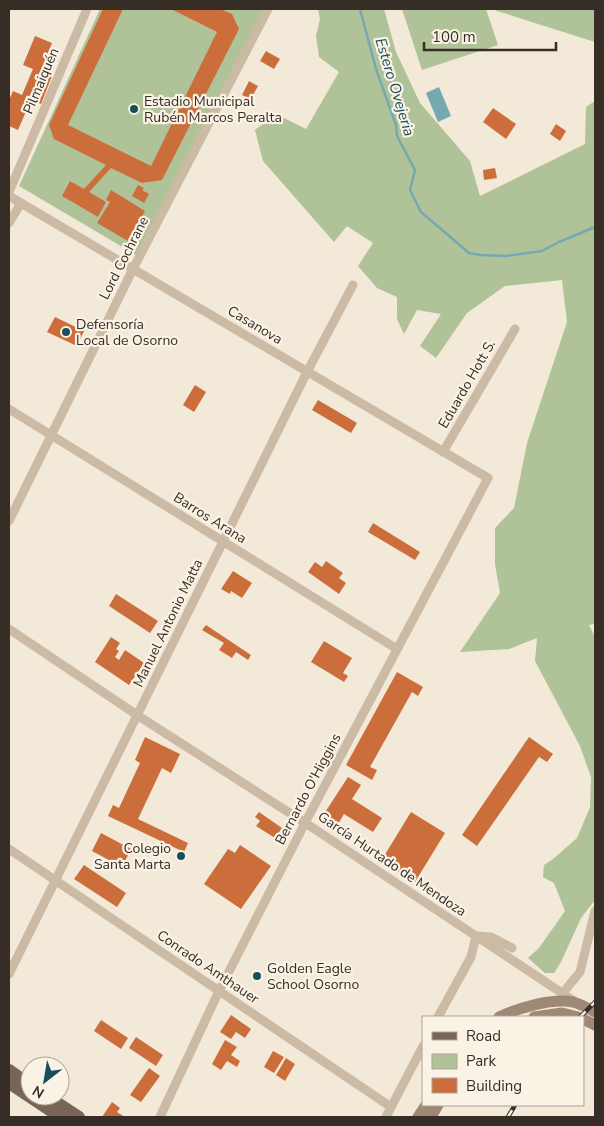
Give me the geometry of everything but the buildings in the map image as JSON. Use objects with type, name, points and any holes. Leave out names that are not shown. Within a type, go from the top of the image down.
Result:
[{"type":"main road","points":[[501,1016],[516,1010],[557,1001],[578,1003],[595,1012]]},
{"type":"main road","points":[[541,1016],[562,1013],[575,1016]]},
{"type":"main road","points":[[9,1070],[20,1077]]},
{"type":"main road","points":[[9,1082],[60,1117]]},
{"type":"main road","points":[[62,1106],[79,1117]]},
{"type":"main road","points":[[418,1117],[425,1106]]},
{"type":"main road","points":[[431,1117],[437,1106]]},
{"type":"street","name":"Pilmaiquén","points":[[9,192],[87,9]]},
{"type":"street","name":"Lord Cochrane","points":[[9,521],[133,269],[268,9]]},
{"type":"street","name":"Casanova","points":[[9,196],[488,478]]},
{"type":"street","points":[[9,223],[21,203]]},
{"type":"street","name":"Manuel Antonio Matta","points":[[9,974],[307,372],[353,285]]},
{"type":"street","name":"Eduardo Hott S.","points":[[443,452],[515,329]]},
{"type":"street","name":"Barros Arana","points":[[9,409],[397,649]]},
{"type":"street","name":"Bernardo O'Higgins","points":[[160,1117],[219,991],[305,823],[488,478]]},
{"type":"street","name":"García Hurtado de Mendoza","points":[[9,629],[476,936],[491,937],[512,948]]},
{"type":"street","name":"Conrado Amthauer","points":[[9,849],[391,1107]]},
{"type":"street","points":[[562,994],[580,972],[595,911]]},
{"type":"street","points":[[439,1016],[471,957],[476,936],[578,1003]]},
{"type":"street","points":[[386,1117],[422,1048]]},
{"type":"green space","name":"Estadio Municipal Rubén Marcos Peralta","points":[[100,9],[268,9],[136,255],[19,186]]},
{"type":"green space","points":[[318,9],[384,9],[396,52],[420,103],[470,161],[480,196],[585,144],[586,107],[595,101],[595,624],[589,625],[595,637],[595,900],[581,918],[554,973],[545,973],[528,958],[539,948],[565,911],[554,883],[543,877],[544,865],[577,838],[590,807],[591,777],[580,746],[535,661],[537,638],[509,649],[460,652],[500,593],[495,564],[495,528],[514,508],[527,443],[567,322],[562,280],[505,286],[467,313],[436,358],[420,346],[441,314],[417,310],[404,334],[397,319],[397,297],[377,288],[358,266],[373,243],[347,226],[334,242],[263,161],[255,130],[276,114],[306,129],[339,72],[319,57],[316,36],[320,19]]},
{"type":"green space","points":[[402,9],[486,9],[498,45],[422,70]]},
{"type":"green space","points":[[491,9],[595,9],[595,42]]},
{"type":"water","points":[[439,87],[451,116],[438,122],[426,93]]},
{"type":"waterway","name":"Estero Ovejeria","points":[[360,9],[376,69],[396,125],[397,136],[415,170],[410,190],[421,212],[469,253],[481,255],[506,256],[542,251],[595,227]]},
{"type":"railway","points":[[581,1016],[595,1002]]},
{"type":"railway","points":[[508,1117],[514,1106]]},
{"type":"place","name":"Estadio Municipal Rubén Marcos Peralta","points":[[134,109]]},
{"type":"place","name":"Defensoría Local de Osorno","points":[[66,332]]},
{"type":"place","name":"Colegio Santa Marta","points":[[181,856]]},
{"type":"place","name":"Golden Eagle School Osorno","points":[[257,976]]}]
